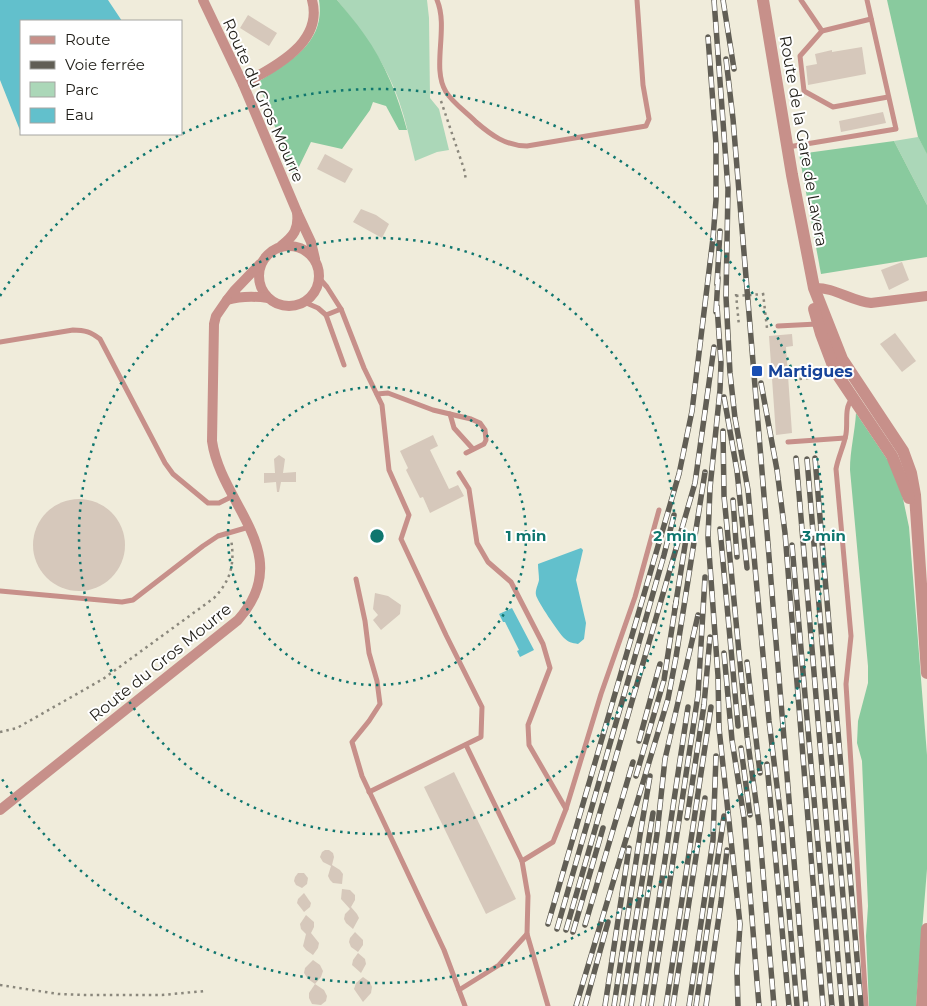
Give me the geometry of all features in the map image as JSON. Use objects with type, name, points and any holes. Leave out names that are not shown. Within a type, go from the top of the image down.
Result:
[{"type":"street","name":"Route du Gros Mourre","points":[[203,0],[243,84],[297,212],[312,242],[320,279]]},
{"type":"street","points":[[243,84],[277,65],[292,54],[305,40],[314,12],[312,0]]},
{"type":"street","name":"Route de la Gare de Lavera","points":[[763,0],[814,288],[823,323],[857,393],[898,440],[908,462],[921,521],[927,673]]},
{"type":"street","name":"Route du Gros Mourre","points":[[0,810],[238,620],[246,611],[257,587],[261,563],[259,550],[249,526],[214,454],[211,427],[214,324],[216,316],[234,291],[266,256],[294,235],[297,230],[297,212]]},
{"type":"street","points":[[281,246],[300,247],[309,252],[315,260]]},
{"type":"street","points":[[261,263],[259,281],[262,290],[268,298],[285,306],[295,306],[312,296],[320,279]]},
{"type":"street","points":[[814,288],[825,288],[862,302],[879,302],[927,296]]},
{"type":"street","points":[[227,300],[249,296],[268,298]]},
{"type":"street","points":[[922,1006],[927,929]]},
{"type":"lane","points":[[437,0],[442,22],[441,82],[451,99],[487,132],[517,146],[643,127],[648,123],[649,119],[643,85],[637,0]]},
{"type":"lane","points":[[801,0],[822,30]]},
{"type":"lane","points":[[788,147],[896,129],[867,0]]},
{"type":"lane","points":[[871,20],[822,30],[800,56],[804,91],[832,107],[888,97]]},
{"type":"lane","points":[[320,279],[341,309],[364,368],[382,405],[389,470],[409,515],[401,539],[482,707],[481,737],[369,792]]},
{"type":"lane","points":[[304,302],[318,308],[326,315],[344,365]]},
{"type":"lane","points":[[326,315],[341,309]]},
{"type":"lane","points":[[778,326],[823,323]]},
{"type":"lane","points":[[0,342],[73,330],[93,333],[100,339],[165,463],[173,474],[208,503],[219,503],[233,496]]},
{"type":"lane","points":[[377,394],[388,393],[433,410],[472,419],[480,423],[485,430],[486,440],[484,444],[466,452]]},
{"type":"lane","points":[[857,393],[848,404],[846,438],[836,469],[851,636],[846,684],[866,1006]]},
{"type":"lane","points":[[450,414],[454,428],[473,449]]},
{"type":"lane","points":[[788,442],[846,438]]},
{"type":"lane","points":[[459,473],[469,488],[477,543],[488,562],[511,582],[543,644],[550,668],[528,725],[529,745],[566,809]]},
{"type":"lane","points":[[522,861],[553,842],[566,809],[601,694],[635,597],[659,510]]},
{"type":"lane","points":[[0,591],[122,602],[134,600],[218,536],[249,526]]},
{"type":"lane","points":[[356,579],[366,621],[369,654],[377,681],[380,704],[352,742],[362,776],[444,950],[465,1006]]},
{"type":"lane","points":[[466,745],[522,861],[528,896],[527,934],[548,1006]]},
{"type":"lane","points":[[459,990],[499,965],[527,934]]},
{"type":"path","points":[[441,82],[441,99],[466,180]]},
{"type":"path","points":[[739,326],[736,295],[763,293],[767,328]]},
{"type":"path","points":[[788,373],[799,379],[830,374]]},
{"type":"path","points":[[0,732],[17,728],[103,679],[214,598],[224,587],[231,572],[233,559],[229,533]]},
{"type":"path","points":[[0,985],[58,994],[86,995],[162,995],[205,991]]},
{"type":"green space","points":[[319,0],[337,0],[372,45],[390,80],[407,130],[399,130],[386,106],[373,102],[370,110],[342,149],[311,142],[294,177],[258,82],[293,59],[311,40],[317,28],[320,15]]},
{"type":"green space","points":[[337,0],[427,0],[430,98],[439,109],[449,150],[437,152],[415,161],[394,87],[364,36]]},
{"type":"green space","points":[[887,0],[927,0],[927,154],[918,137]]},
{"type":"green space","points":[[918,137],[927,153],[927,205],[894,141]]},
{"type":"green space","points":[[894,141],[927,205],[927,257],[821,274],[799,154]]},
{"type":"green space","points":[[856,413],[889,462],[902,494],[909,527],[927,755],[927,869],[916,1006],[869,1006],[866,936],[868,906],[862,761],[857,743],[858,721],[868,683],[868,666],[850,470]]},
{"type":"water","points":[[0,0],[108,0],[121,20],[20,20],[20,130],[0,80]]},
{"type":"water","points":[[581,548],[583,550],[576,580],[586,623],[584,639],[578,644],[569,641],[561,635],[537,598],[536,589],[539,580],[538,564]]},
{"type":"water","points":[[512,608],[534,650],[520,657],[517,651],[519,650],[499,614]]},
{"type":"building","points":[[248,15],[277,33],[269,46],[240,28]]},
{"type":"building","points":[[862,47],[866,74],[808,85],[806,66],[817,64],[815,54]]},
{"type":"building","points":[[883,112],[886,123],[841,132],[839,121]]},
{"type":"building","points":[[325,154],[353,169],[345,183],[317,169]]},
{"type":"building","points":[[361,209],[376,215],[389,224],[382,238],[353,222]]},
{"type":"building","points":[[902,262],[909,280],[889,290],[881,270]]},
{"type":"building","points":[[895,333],[916,361],[902,372],[880,344]]},
{"type":"building","points":[[792,334],[793,346],[786,347],[792,433],[776,435],[769,336]]},
{"type":"building","points":[[433,435],[438,446],[430,450],[449,489],[458,485],[464,496],[430,513],[423,497],[420,498],[406,470],[408,468],[400,451]]},
{"type":"building","points":[[279,455],[285,459],[283,473],[296,472],[296,482],[281,482],[279,492],[277,492],[276,482],[264,483],[264,473],[275,473],[274,459]]},
{"type":"building","points":[[79,499],[97,502],[112,512],[122,527],[125,545],[122,563],[112,578],[97,588],[79,591],[61,588],[46,578],[36,563],[33,545],[36,527],[46,512],[61,502]]},
{"type":"building","points":[[375,593],[388,596],[401,605],[400,614],[381,630],[373,620],[378,615],[373,609]]},
{"type":"building","points":[[454,772],[516,899],[486,914],[424,787]]},
{"type":"building","points":[[325,850],[333,853],[332,865],[343,874],[342,884],[333,883],[328,876],[331,866],[323,862],[320,857]]},
{"type":"building","points":[[298,873],[304,873],[308,878],[307,884],[302,888],[296,885],[294,881]]},
{"type":"building","points":[[342,889],[350,890],[355,895],[355,900],[351,907],[359,918],[353,929],[344,919],[345,914],[350,909],[341,899]]},
{"type":"building","points":[[304,893],[311,903],[310,907],[304,912],[297,903]]},
{"type":"building","points":[[306,915],[314,922],[311,933],[319,943],[313,955],[303,946],[306,934],[301,929],[300,924]]},
{"type":"building","points":[[355,932],[363,940],[363,945],[358,952],[351,947],[349,942]]},
{"type":"building","points":[[358,953],[365,959],[366,964],[361,973],[352,965]]},
{"type":"building","points":[[313,960],[320,965],[323,971],[315,984],[304,973],[305,968]]},
{"type":"building","points":[[363,977],[370,982],[372,987],[371,993],[363,1002],[354,989],[356,983]]},
{"type":"building","points":[[315,984],[324,990],[327,996],[326,1001],[321,1005],[312,1004],[309,998],[309,993]]},
{"type":"railway","points":[[714,0],[728,189],[726,297],[730,373],[735,418],[748,490],[769,721],[782,827],[797,1006]]},
{"type":"railway","points":[[723,0],[734,69]]},
{"type":"railway","points":[[548,924],[679,474],[692,411],[716,200],[716,144],[708,37]]},
{"type":"railway","points":[[726,59],[733,119],[806,1006]]},
{"type":"railway","points":[[717,284],[720,231]]},
{"type":"railway","points":[[716,312],[718,278]]},
{"type":"railway","points":[[717,306],[721,363],[720,390],[710,488],[708,538],[718,676],[719,728],[740,924],[737,972],[738,1006]]},
{"type":"railway","points":[[566,930],[695,483],[714,347]]},
{"type":"railway","points":[[761,383],[777,470],[785,533],[823,1006]]},
{"type":"railway","points":[[724,397],[737,471],[747,568]]},
{"type":"railway","points":[[723,431],[724,496],[747,736],[759,824],[774,1006]]},
{"type":"railway","points":[[796,458],[842,1006]]},
{"type":"railway","points":[[815,458],[861,1006]]},
{"type":"railway","points":[[807,459],[852,1006]]},
{"type":"railway","points":[[576,1006],[668,699],[705,472]]},
{"type":"railway","points":[[733,500],[737,557]]},
{"type":"railway","points":[[557,929],[674,515]]},
{"type":"railway","points":[[720,529],[738,726]]},
{"type":"railway","points":[[675,608],[686,539]]},
{"type":"railway","points":[[792,545],[832,1006]]},
{"type":"railway","points":[[651,1006],[698,695],[705,577]]},
{"type":"railway","points":[[636,776],[664,680],[676,602]]},
{"type":"railway","points":[[631,1006],[657,834],[665,759],[698,615]]},
{"type":"railway","points":[[687,818],[704,705],[710,637]]},
{"type":"railway","points":[[724,653],[732,740],[744,818],[759,1006]]},
{"type":"railway","points":[[747,662],[760,773]]},
{"type":"railway","points":[[639,741],[660,664]]},
{"type":"railway","points":[[643,1006],[688,707]]},
{"type":"railway","points":[[666,1006],[711,707]]},
{"type":"railway","points":[[741,748],[750,815]]},
{"type":"railway","points":[[689,1006],[713,840],[716,756]]},
{"type":"railway","points":[[585,925],[633,762]]},
{"type":"railway","points":[[767,764],[789,1006]]},
{"type":"railway","points":[[614,1006],[650,776]]},
{"type":"railway","points":[[673,1006],[705,798]]},
{"type":"railway","points":[[622,1006],[653,813]]},
{"type":"railway","points":[[696,1006],[724,816]]},
{"type":"railway","points":[[573,932],[603,828]]},
{"type":"railway","points":[[605,1006],[629,848]]},
{"type":"railway","points":[[706,1006],[727,850]]},
{"type":"railway","points":[[585,1006],[608,922]]},
{"type":"place","name":"Martigues","points":[[757,371]]}]
